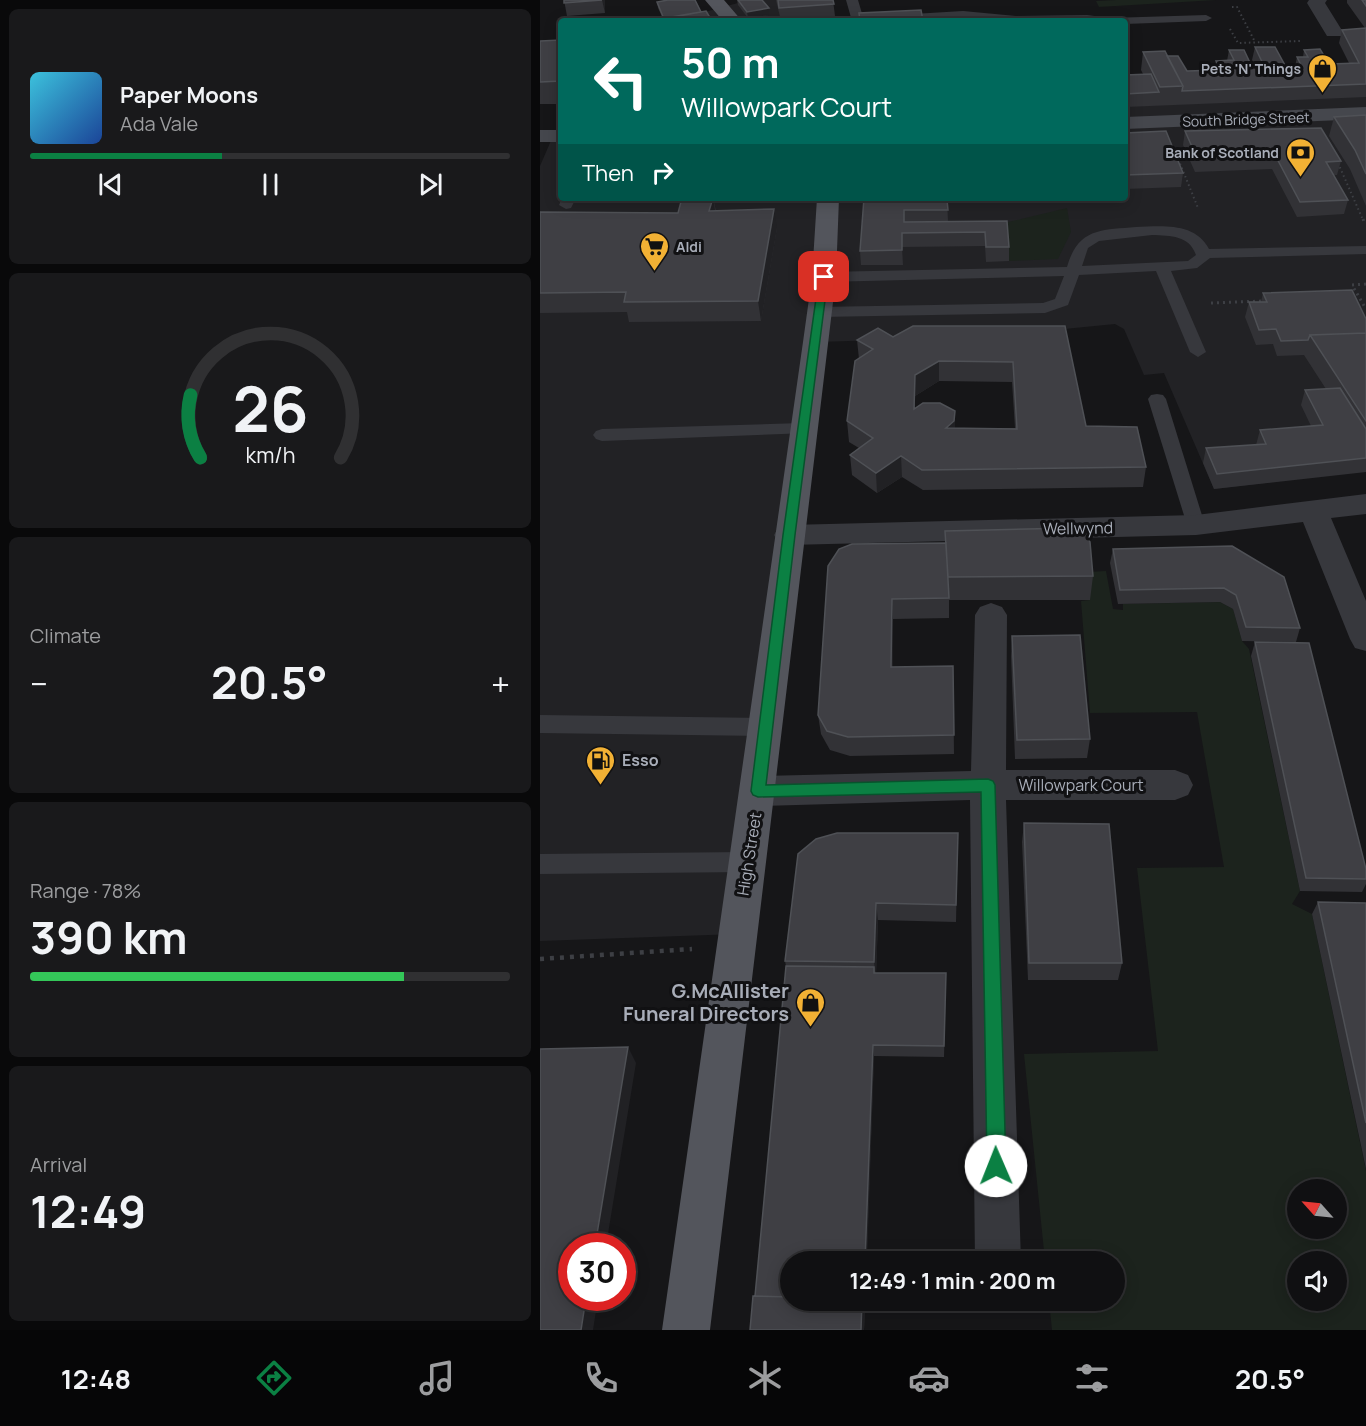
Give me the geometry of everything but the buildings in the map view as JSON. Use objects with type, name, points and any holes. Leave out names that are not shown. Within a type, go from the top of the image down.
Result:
[{"type":"main road","points":[[714,0],[730,18]]},
{"type":"main road","name":"South Bridge Street","points":[[1128,123],[1366,114]]},
{"type":"main road","points":[[540,136],[558,136]]},
{"type":"main road","name":"High Street","points":[[686,1330],[735,946],[767,727],[802,429],[824,277],[828,201]]},
{"type":"street","points":[[1318,0],[1316,3],[1334,32]]},
{"type":"street","name":"Wellwynd","points":[[789,535],[1196,525],[1366,504]]},
{"type":"street","points":[[1313,511],[1366,639]]},
{"type":"street","points":[[991,615],[988,785],[998,1251]]},
{"type":"street","name":"Willowpark Court","points":[[758,791],[988,785],[1174,785]]},
{"type":"lane","points":[[852,0],[857,18]]},
{"type":"lane","points":[[1035,18],[1084,13],[1100,18]]},
{"type":"lane","points":[[903,18],[963,14],[998,18]]},
{"type":"lane","points":[[1128,20],[1206,18]]},
{"type":"lane","points":[[819,312],[1045,308],[1062,302],[1073,272],[1082,246],[1099,235],[1177,231],[1189,235],[1200,244],[1204,256],[1192,265],[1073,272],[824,277]]},
{"type":"lane","points":[[1203,254],[1366,250]]},
{"type":"lane","points":[[1161,266],[1198,352]]},
{"type":"lane","points":[[1157,399],[1196,525]]},
{"type":"lane","points":[[602,435],[802,429]]},
{"type":"lane","points":[[540,724],[767,727]]},
{"type":"lane","points":[[540,864],[747,862]]},
{"type":"path","points":[[1228,8],[1237,7],[1256,42]]},
{"type":"path","points":[[1206,18],[1223,17],[1238,43],[1338,40],[1334,32]]},
{"type":"path","points":[[1309,116],[1345,175],[1366,228]]},
{"type":"path","points":[[1164,122],[1204,224],[1189,235]]},
{"type":"path","points":[[1366,284],[1352,285],[1366,309]]},
{"type":"path","points":[[1348,299],[1360,298]]},
{"type":"path","points":[[1223,303],[1267,301]]},
{"type":"path","points":[[540,959],[735,946]]},
{"type":"shaded area","points":[[749,0],[789,0],[816,18],[683,18]]},
{"type":"shaded area","points":[[1216,0],[1099,7],[1096,1]]},
{"type":"shaded area","points":[[1366,69],[1366,471],[1214,489],[1164,373],[1144,375],[1124,329],[1115,324],[983,337],[816,342],[737,934],[540,941],[540,166],[553,136],[558,133],[558,201],[1128,201],[1128,81]]},
{"type":"shaded area","points":[[1067,208],[1071,232],[1058,259],[1009,261],[1004,223]]},
{"type":"shaded area","points":[[1106,571],[1113,609],[1123,610],[1123,604],[1220,602],[1233,609],[1242,641],[1249,649],[1300,891],[1292,904],[1312,914],[1366,1171],[1366,1330],[1052,1330],[1050,1311],[1125,1311],[1125,1251],[1044,1251],[1024,1054],[1158,1051],[1137,868],[1224,867],[1197,712],[1090,713],[1081,601],[1090,600],[1088,572]]},
{"type":"place","name":"Pets 'N' Things","points":[[1322,94]]},
{"type":"place","name":"Bank of Scotland","points":[[1300,178]]},
{"type":"place","name":"Aldi","points":[[655,272]]},
{"type":"place","name":"Esso","points":[[601,786]]},
{"type":"place","name":"G.McAllister Funeral Directors","points":[[810,1028]]},
{"type":"route","points":[[824,277],[802,429],[758,791],[988,785],[996,1166]]}]
